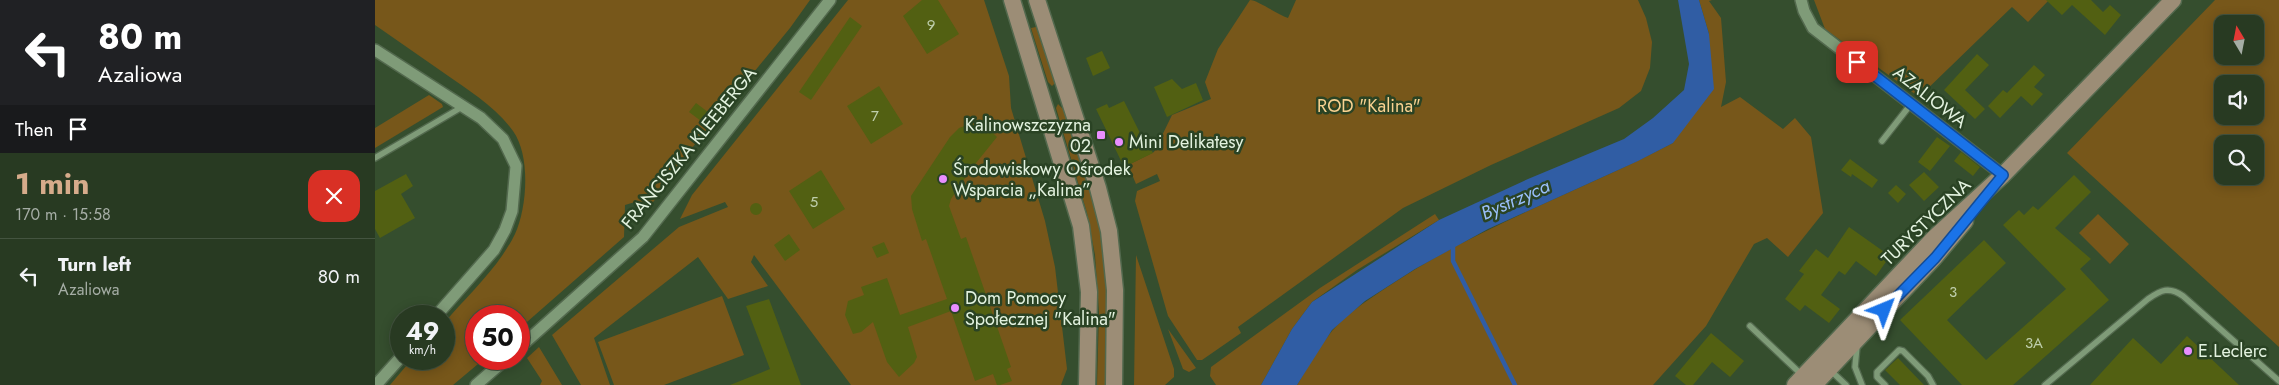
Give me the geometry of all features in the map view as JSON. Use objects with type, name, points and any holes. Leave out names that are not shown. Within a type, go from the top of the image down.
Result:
[{"type":"main road","points":[[1012,0],[1078,216],[1084,245],[1089,292],[1087,385]]},
{"type":"main road","points":[[1037,0],[1102,200],[1111,242],[1115,290],[1114,385]]},
{"type":"main road","name":"TURYSTYCZNA","points":[[1824,365],[1934,238],[2003,175],[2173,0]]},
{"type":"main road","points":[[1042,99],[1067,91]]},
{"type":"main road","name":"TURYSTYCZNA","points":[[1804,382],[1859,336],[1935,258],[2003,175]]},
{"type":"street","name":"FRANCISZKA KLEEBERGA","points":[[530,338],[643,237],[830,0]]},
{"type":"street","name":"AZALIOWA","points":[[1801,0],[1803,11],[1813,28],[2003,175]]},
{"type":"street","points":[[375,50],[463,105],[492,128],[503,139],[511,153],[515,166],[512,211],[505,230],[494,250],[446,305]]},
{"type":"street","points":[[376,385],[390,369]]},
{"type":"street","points":[[476,385],[493,370]]},
{"type":"lane","points":[[1882,141],[1911,104]]},
{"type":"lane","points":[[375,158],[463,105]]},
{"type":"lane","points":[[2045,385],[2148,299],[2165,289],[2175,290],[2183,296],[2279,381]]},
{"type":"lane","points":[[1750,326],[1804,382]]},
{"type":"lane","points":[[1859,336],[1855,367],[1862,385]]},
{"type":"lane","points":[[1885,385],[1877,377],[1877,372],[1899,350],[1903,351],[1928,376],[1933,385]]},
{"type":"lane","points":[[1824,365],[1846,385]]},
{"type":"green space","points":[[375,0],[810,0],[790,28],[678,165],[676,174],[649,207],[639,207],[635,202],[625,205],[624,237],[530,319],[530,305],[465,305],[465,370],[471,370],[453,385],[390,385],[403,370],[455,370],[455,311],[501,258],[515,234],[524,197],[525,168],[523,154],[513,131],[490,106],[375,25]]},
{"type":"green space","points":[[848,0],[984,0],[1009,76],[1011,108],[1045,221],[1055,267],[1067,369],[1061,385],[851,385],[754,255],[751,262],[768,286],[728,299],[698,257],[594,338],[610,385],[581,385],[552,335],[679,227],[728,207],[725,202],[680,219],[692,195]]},
{"type":"green space","name":"ROD \"Kalina\"","points":[[1250,0],[1288,18],[1296,0],[1638,0],[1646,18],[1652,42],[1650,68],[1641,91],[1619,108],[1491,165],[1403,208],[1238,327],[1241,333],[1202,360],[1197,360],[1168,316],[1135,201],[1137,191],[1160,181],[1157,174],[1136,184],[1128,165],[1154,152],[1172,115],[1211,99],[1205,82],[1218,49]]},
{"type":"green space","points":[[1699,0],[1712,0],[1709,1],[1721,18],[1726,82],[1721,107],[1740,97],[1783,129],[1795,118],[1811,137],[1823,213],[1788,257],[1767,238],[1754,244],[1706,326],[1653,385],[1297,385],[1332,331],[1362,304],[1395,282],[1462,243],[1673,143],[1709,34]]},
{"type":"green space","points":[[1814,0],[2049,0],[2028,22],[2012,7],[1919,97],[1825,29]]},
{"type":"green space","points":[[2215,0],[2279,0],[2279,347],[2067,153]]},
{"type":"green space","points":[[1036,27],[1055,83],[1052,86],[1048,82],[1031,28]]},
{"type":"green space","points":[[429,95],[442,104],[443,107],[375,148],[375,128]]},
{"type":"green space","points":[[1058,104],[1063,109],[1086,174],[1103,240],[1107,294],[1106,385],[1097,385],[1099,312],[1095,255],[1087,213],[1056,108]]},
{"type":"green space","points":[[1435,214],[1439,220],[1357,270],[1312,302],[1292,329],[1261,385],[1216,385],[1210,376],[1211,367],[1320,288]]},
{"type":"green space","points":[[2098,214],[2129,244],[2110,264],[2079,233]]},
{"type":"green space","points":[[1136,255],[1174,369],[1174,377],[1165,385],[1134,385]]},
{"type":"green space","points":[[722,296],[744,355],[664,385],[614,385],[598,342]]},
{"type":"green space","points":[[1168,329],[1196,368],[1189,372],[1183,369]]},
{"type":"green space","points":[[539,347],[562,385],[540,385],[542,381],[530,363],[530,355]]},
{"type":"water","name":"Bystrzyca","points":[[1678,0],[1699,0],[1709,34],[1714,89],[1673,143],[1638,161],[1488,229],[1415,269],[1365,301],[1332,330],[1297,385],[1261,385],[1292,329],[1312,302],[1439,220],[1528,179],[1624,139],[1653,118],[1684,90],[1689,64]]},
{"type":"building","points":[[922,0],[938,0],[959,34],[927,54],[903,16]]},
{"type":"building","points":[[2046,0],[2091,0],[2103,12],[2110,5],[2121,15],[2105,35],[2072,5],[2062,15]]},
{"type":"building","points":[[850,17],[862,26],[811,100],[799,92]]},
{"type":"building","points":[[1102,51],[1110,68],[1093,76],[1086,58]]},
{"type":"building","points":[[1977,54],[1989,65],[1965,90],[1985,109],[1975,119],[1944,90]]},
{"type":"building","points":[[2034,65],[2045,75],[2034,87],[2043,94],[2032,106],[2021,96],[2000,118],[1988,106],[2003,90],[2007,93]]},
{"type":"building","points":[[1172,79],[1182,89],[1196,83],[1203,100],[1167,117],[1154,87]]},
{"type":"building","points":[[879,86],[903,124],[871,144],[847,106]]},
{"type":"building","points":[[1124,101],[1145,143],[1147,142],[1153,153],[1124,167],[1096,109],[1107,104],[1109,108]]},
{"type":"building","points":[[696,103],[708,112],[701,121],[689,112]]},
{"type":"building","points":[[970,124],[987,127],[997,137],[972,168],[951,199],[949,206],[961,239],[966,237],[1011,367],[1007,369],[1012,381],[997,385],[993,374],[975,381],[951,311],[908,327],[917,357],[914,363],[899,377],[887,362],[873,322],[861,332],[853,334],[845,315],[848,301],[864,295],[861,287],[887,278],[900,315],[947,299],[926,239],[922,241],[912,209],[911,196],[950,137],[959,128]]},
{"type":"building","points":[[1937,137],[1950,146],[1930,171],[1918,162]]},
{"type":"building","points":[[1961,152],[1980,167],[1973,176],[1954,161]]},
{"type":"building","points":[[1850,159],[1878,180],[1872,188],[1852,174],[1851,177],[1841,170]]},
{"type":"building","points":[[821,170],[845,209],[813,229],[789,191]]},
{"type":"building","points":[[1924,172],[1939,187],[1924,201],[1909,185]]},
{"type":"building","points":[[406,174],[413,186],[401,194],[415,218],[380,238],[375,229],[375,191]]},
{"type":"building","points":[[2074,175],[2091,192],[2055,228],[2091,259],[2080,269],[2109,300],[2013,385],[1962,385],[1900,320],[1984,240],[2006,263],[1947,320],[1986,360],[2066,289],[2003,225],[2019,210],[2024,215],[2033,206],[2038,210]]},
{"type":"building","points":[[1896,185],[1906,194],[1898,203],[1888,193]]},
{"type":"building","points":[[754,203],[758,203],[762,209],[758,215],[754,215],[750,211],[750,207]]},
{"type":"building","points":[[1849,227],[1890,256],[1876,276],[1856,261],[1845,275],[1839,271],[1821,295],[1840,309],[1829,323],[1805,305],[1800,311],[1785,299],[1804,274],[1799,271],[1816,249],[1828,258]]},
{"type":"building","points":[[789,234],[800,250],[785,261],[774,245]]},
{"type":"building","points":[[884,242],[889,253],[877,258],[872,247]]},
{"type":"building","points":[[769,299],[801,385],[730,385],[770,369],[746,306]]},
{"type":"building","points":[[1711,333],[1744,361],[1730,377],[1712,362],[1693,385],[1686,385],[1675,376]]},
{"type":"building","name":"E.Leclerc","points":[[2187,336],[2239,385],[2090,385],[2133,338],[2161,364]]},
{"type":"building","points":[[1898,358],[1924,385],[1900,385],[1885,370]]},
{"type":"waterway","points":[[1453,243],[1453,261],[1515,385]]},
{"type":"place","name":"Kalinowszczyzna 02","points":[[1101,135]]},
{"type":"place","name":"Mini Delikatesy","points":[[1119,142]]},
{"type":"place","name":"Środowiskowy Ośrodek Wsparcia „Kalina”","points":[[943,179]]},
{"type":"place","name":"Dom Pomocy Społecznej \"Kalina\"","points":[[955,308]]},
{"type":"place","name":"E.Leclerc","points":[[2188,351]]},
{"type":"route","points":[[1857,62],[2003,175],[1935,258],[1884,310]]}]
